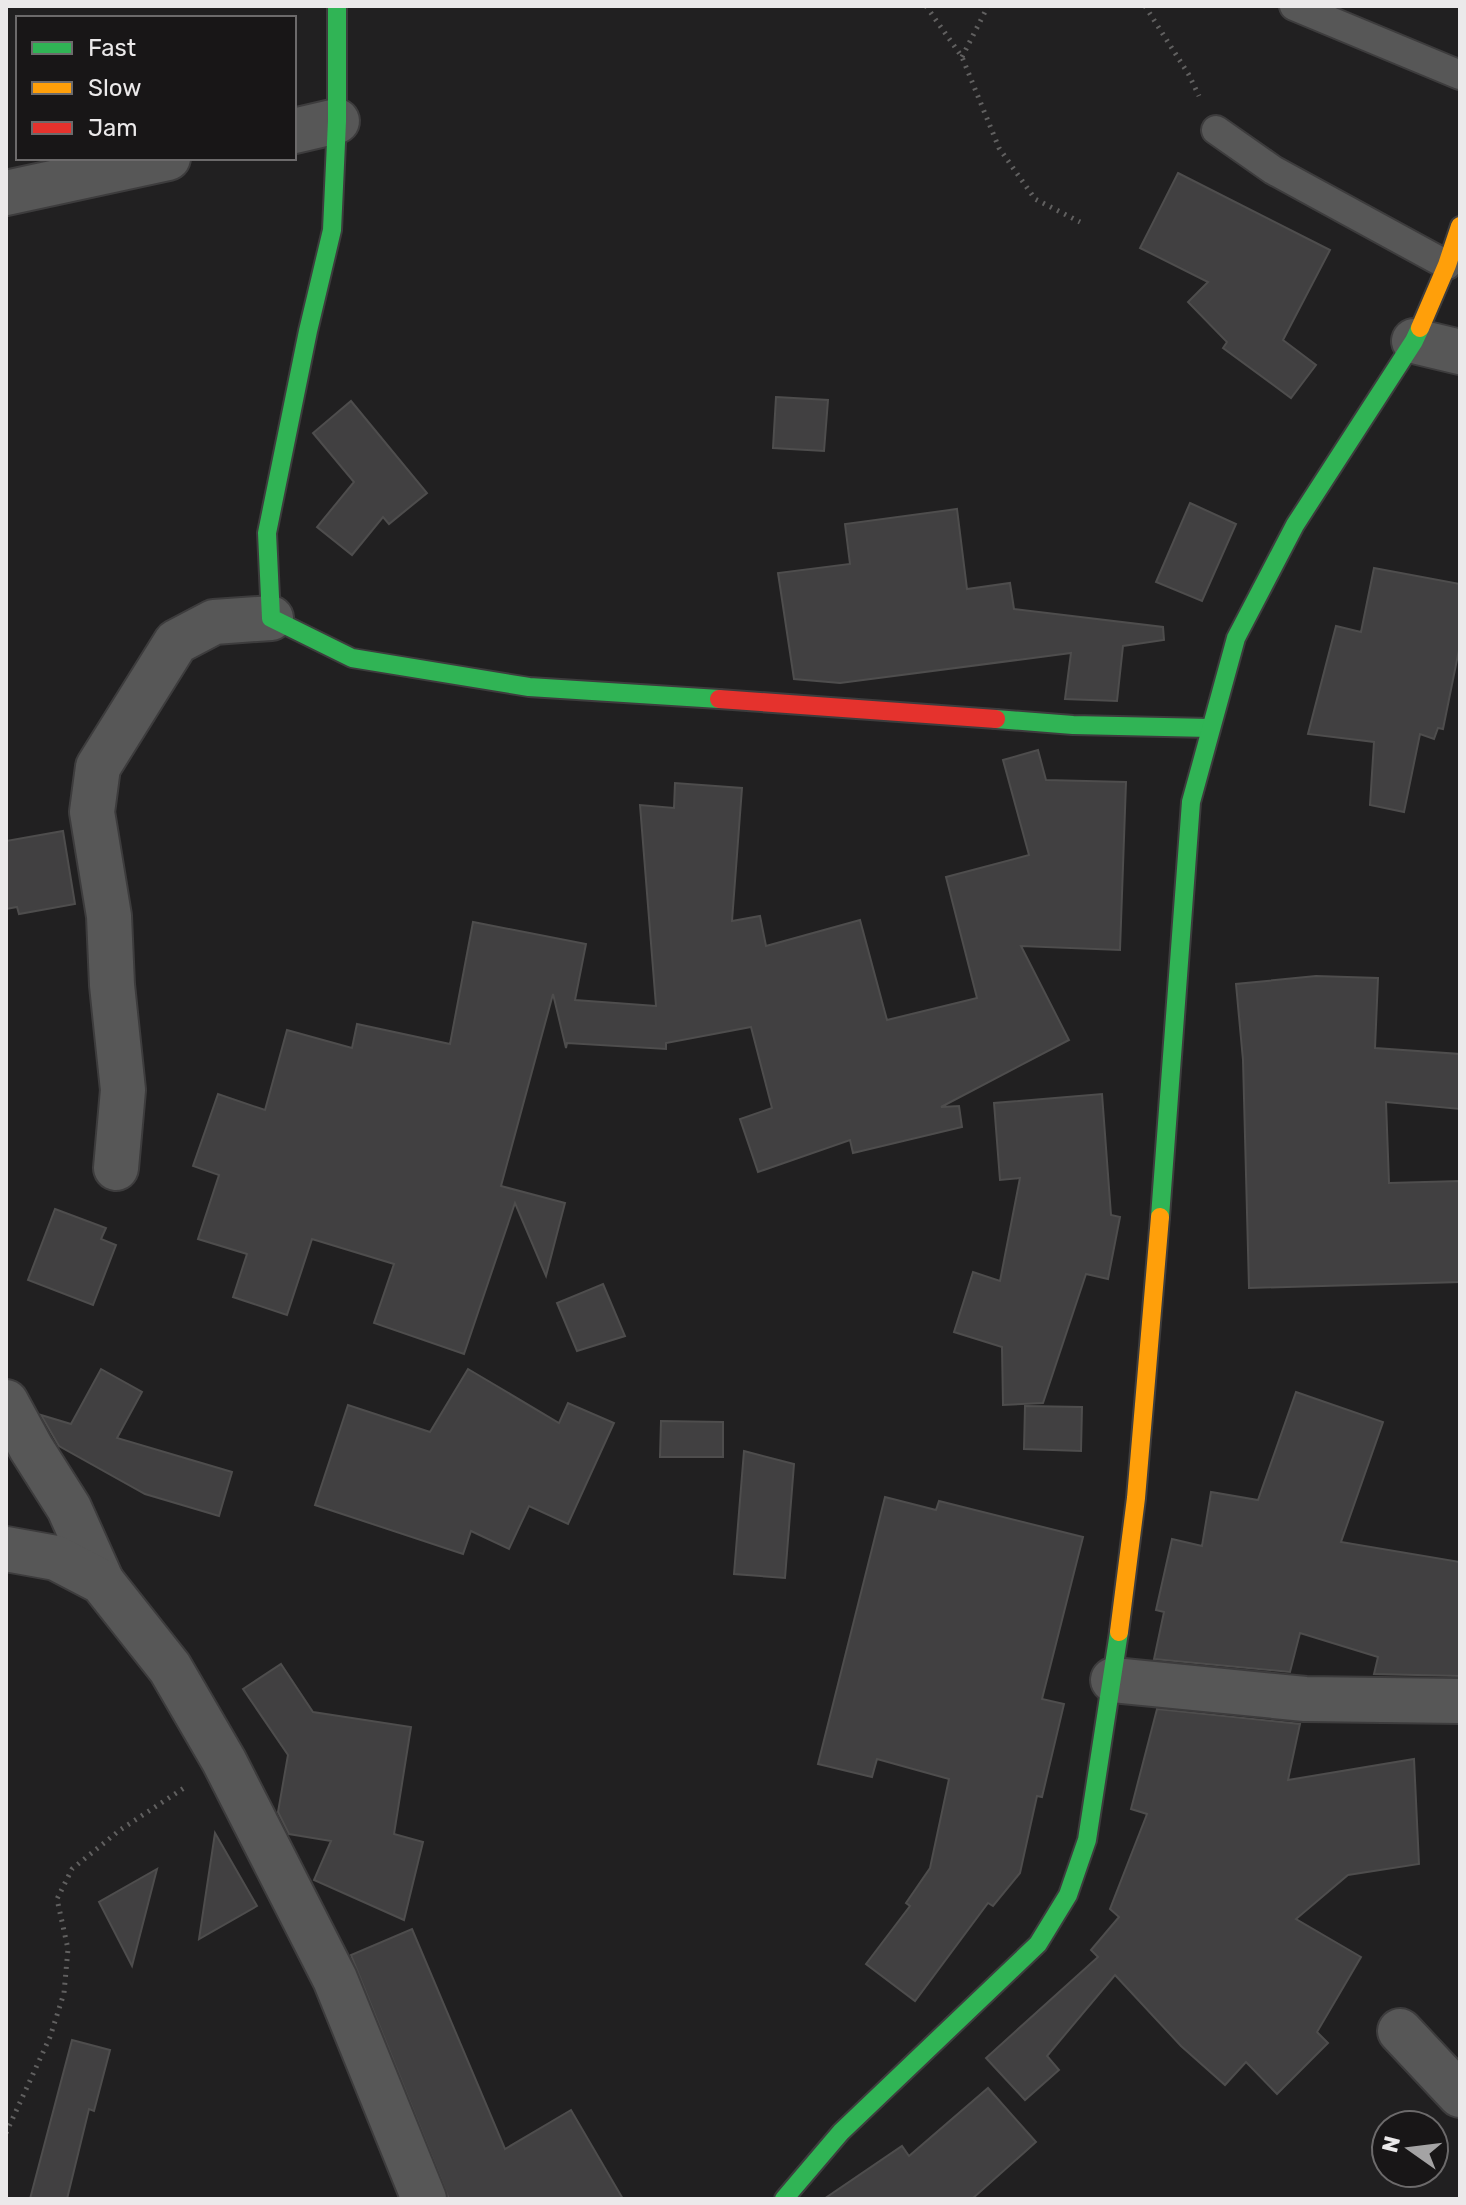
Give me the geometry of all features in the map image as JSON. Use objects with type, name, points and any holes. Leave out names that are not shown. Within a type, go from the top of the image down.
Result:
[{"type":"street","points":[[271,618],[267,533],[332,230],[337,121],[337,6]]},
{"type":"street","points":[[296,131],[337,121]]},
{"type":"street","points":[[6,193],[159,160]]},
{"type":"street","points":[[784,2199],[841,2132],[1038,1944],[1068,1895],[1087,1840],[1113,1680],[1136,1498],[1155,1290],[1191,802],[1236,638],[1295,525],[1414,341],[1447,265],[1460,226]]},
{"type":"street","points":[[1414,341],[1460,352]]},
{"type":"street","points":[[116,1168],[123,1090],[112,985],[109,916],[92,812],[98,767],[176,642],[214,622],[271,618],[352,658],[529,687],[1073,725],[1210,728]]},
{"type":"street","points":[[6,1402],[69,1508],[102,1582],[170,1668],[224,1761],[335,1979],[424,2199]]},
{"type":"street","points":[[6,1549],[56,1558],[102,1582]]},
{"type":"street","points":[[1113,1680],[1305,1699],[1460,1701]]},
{"type":"street","points":[[1400,2031],[1460,2095]]},
{"type":"lane","points":[[1294,6],[1460,75]]},
{"type":"lane","points":[[1216,130],[1273,170],[1447,265]]},
{"type":"path","points":[[926,6],[962,57],[999,148],[1035,199],[1080,222]]},
{"type":"path","points":[[962,57],[988,6]]},
{"type":"path","points":[[1145,6],[1189,75],[1216,130]]},
{"type":"path","points":[[6,2133],[50,2037],[64,1993],[68,1949],[57,1899],[72,1869],[120,1830],[224,1761]]},
{"type":"building","points":[[1178,173],[1330,250],[1283,340],[1316,365],[1291,398],[1223,348],[1227,342],[1188,302],[1208,282],[1140,248]]},
{"type":"building","points":[[776,397],[828,400],[824,451],[773,448]]},
{"type":"building","points":[[351,401],[427,493],[389,524],[383,517],[352,555],[317,527],[354,482],[313,433]]},
{"type":"building","points":[[1190,503],[1236,524],[1202,601],[1156,582]]},
{"type":"building","points":[[957,509],[967,589],[1010,583],[1014,609],[1163,627],[1164,640],[1123,646],[1117,701],[1065,699],[1071,653],[840,683],[794,679],[778,573],[850,564],[845,524]]},
{"type":"building","points":[[1374,568],[1460,584],[1460,645],[1443,729],[1438,728],[1434,739],[1420,734],[1404,812],[1370,805],[1374,742],[1308,734],[1336,626],[1361,632]]},
{"type":"building","points":[[1038,750],[1046,780],[1126,782],[1120,950],[1021,946],[1069,1040],[941,1107],[959,1106],[962,1127],[853,1153],[850,1140],[758,1172],[740,1119],[772,1108],[751,1027],[666,1043],[666,1049],[567,1043],[566,1048],[553,994],[501,1186],[565,1203],[546,1276],[515,1203],[464,1354],[374,1323],[394,1264],[312,1239],[287,1315],[233,1297],[247,1254],[198,1239],[219,1175],[193,1166],[218,1094],[265,1110],[287,1030],[352,1048],[357,1024],[450,1044],[473,922],[586,944],[575,1000],[656,1006],[640,805],[674,808],[675,783],[742,788],[732,921],[760,916],[766,946],[860,920],[887,1020],[977,998],[946,877],[1029,855],[1003,760]]},
{"type":"building","points":[[63,831],[75,904],[19,914],[17,907],[6,909],[6,841]]},
{"type":"building","points":[[1316,976],[1378,978],[1375,1048],[1460,1054],[1460,1109],[1386,1102],[1389,1183],[1460,1181],[1460,1282],[1249,1288],[1243,1060],[1236,984]]},
{"type":"building","points":[[1102,1094],[1111,1215],[1120,1217],[1108,1279],[1086,1274],[1043,1403],[1003,1405],[1002,1347],[954,1332],[973,1272],[1000,1281],[1020,1178],[1000,1180],[994,1103]]},
{"type":"building","points":[[55,1209],[106,1228],[101,1239],[116,1245],[93,1305],[28,1280]]},
{"type":"building","points":[[603,1284],[625,1336],[577,1351],[557,1303]]},
{"type":"building","points":[[101,1369],[142,1392],[117,1438],[232,1472],[219,1516],[145,1494],[59,1446],[41,1415],[71,1424]]},
{"type":"building","points":[[468,1369],[559,1423],[568,1403],[614,1423],[568,1524],[529,1506],[509,1549],[471,1531],[463,1554],[315,1505],[348,1405],[430,1432]]},
{"type":"building","points":[[1296,1392],[1383,1422],[1341,1542],[1460,1562],[1460,1676],[1374,1674],[1378,1657],[1300,1633],[1290,1672],[1154,1659],[1164,1612],[1156,1610],[1172,1539],[1202,1546],[1211,1492],[1258,1500]]},
{"type":"building","points":[[1025,1406],[1082,1407],[1081,1451],[1024,1449]]},
{"type":"building","points":[[661,1421],[723,1422],[723,1457],[660,1457]]},
{"type":"building","points":[[744,1451],[794,1464],[785,1578],[734,1574]]},
{"type":"building","points":[[885,1497],[936,1510],[939,1501],[1083,1537],[1042,1699],[1064,1704],[1042,1797],[1037,1796],[1020,1873],[993,1906],[988,1903],[915,2001],[866,1964],[910,1906],[906,1903],[930,1868],[949,1779],[877,1759],[872,1777],[818,1764]]},
{"type":"building","points":[[281,1664],[313,1712],[411,1727],[394,1834],[423,1842],[404,1920],[314,1880],[331,1841],[289,1834],[278,1812],[288,1755],[243,1689]]},
{"type":"building","points":[[1157,1709],[1300,1724],[1288,1780],[1414,1759],[1419,1864],[1348,1875],[1296,1919],[1361,1957],[1317,2032],[1328,2043],[1277,2094],[1246,2062],[1225,2085],[1181,2046],[1115,1975],[1047,2056],[1059,2070],[1025,2100],[986,2058],[1098,1957],[1091,1950],[1119,1917],[1110,1909],[1147,1814],[1131,1809]]},
{"type":"building","points":[[215,1833],[257,1906],[199,1939]]},
{"type":"building","points":[[157,1869],[132,1966],[99,1902]]},
{"type":"building","points":[[412,1929],[505,2149],[571,2110],[623,2199],[449,2199],[351,1955]]},
{"type":"building","points":[[72,2040],[110,2050],[94,2111],[89,2109],[67,2199],[30,2199]]},
{"type":"building","points":[[988,2088],[1036,2142],[972,2199],[824,2199],[902,2146],[909,2156]]},
{"type":"traffic: fast","points":[[337,6],[337,121],[332,230],[267,533],[271,618],[352,658],[529,687],[719,699]]},
{"type":"traffic: fast","points":[[1160,1217],[1191,802],[1236,638],[1295,525],[1420,328]]},
{"type":"traffic: fast","points":[[996,719],[1073,725],[1210,728]]},
{"type":"traffic: fast","points":[[784,2199],[841,2132],[1038,1944],[1068,1895],[1087,1840],[1119,1632]]},
{"type":"traffic: slow","points":[[1420,328],[1460,226]]},
{"type":"traffic: slow","points":[[1119,1632],[1136,1498],[1160,1217]]},
{"type":"traffic: jam","points":[[719,699],[996,719]]}]
